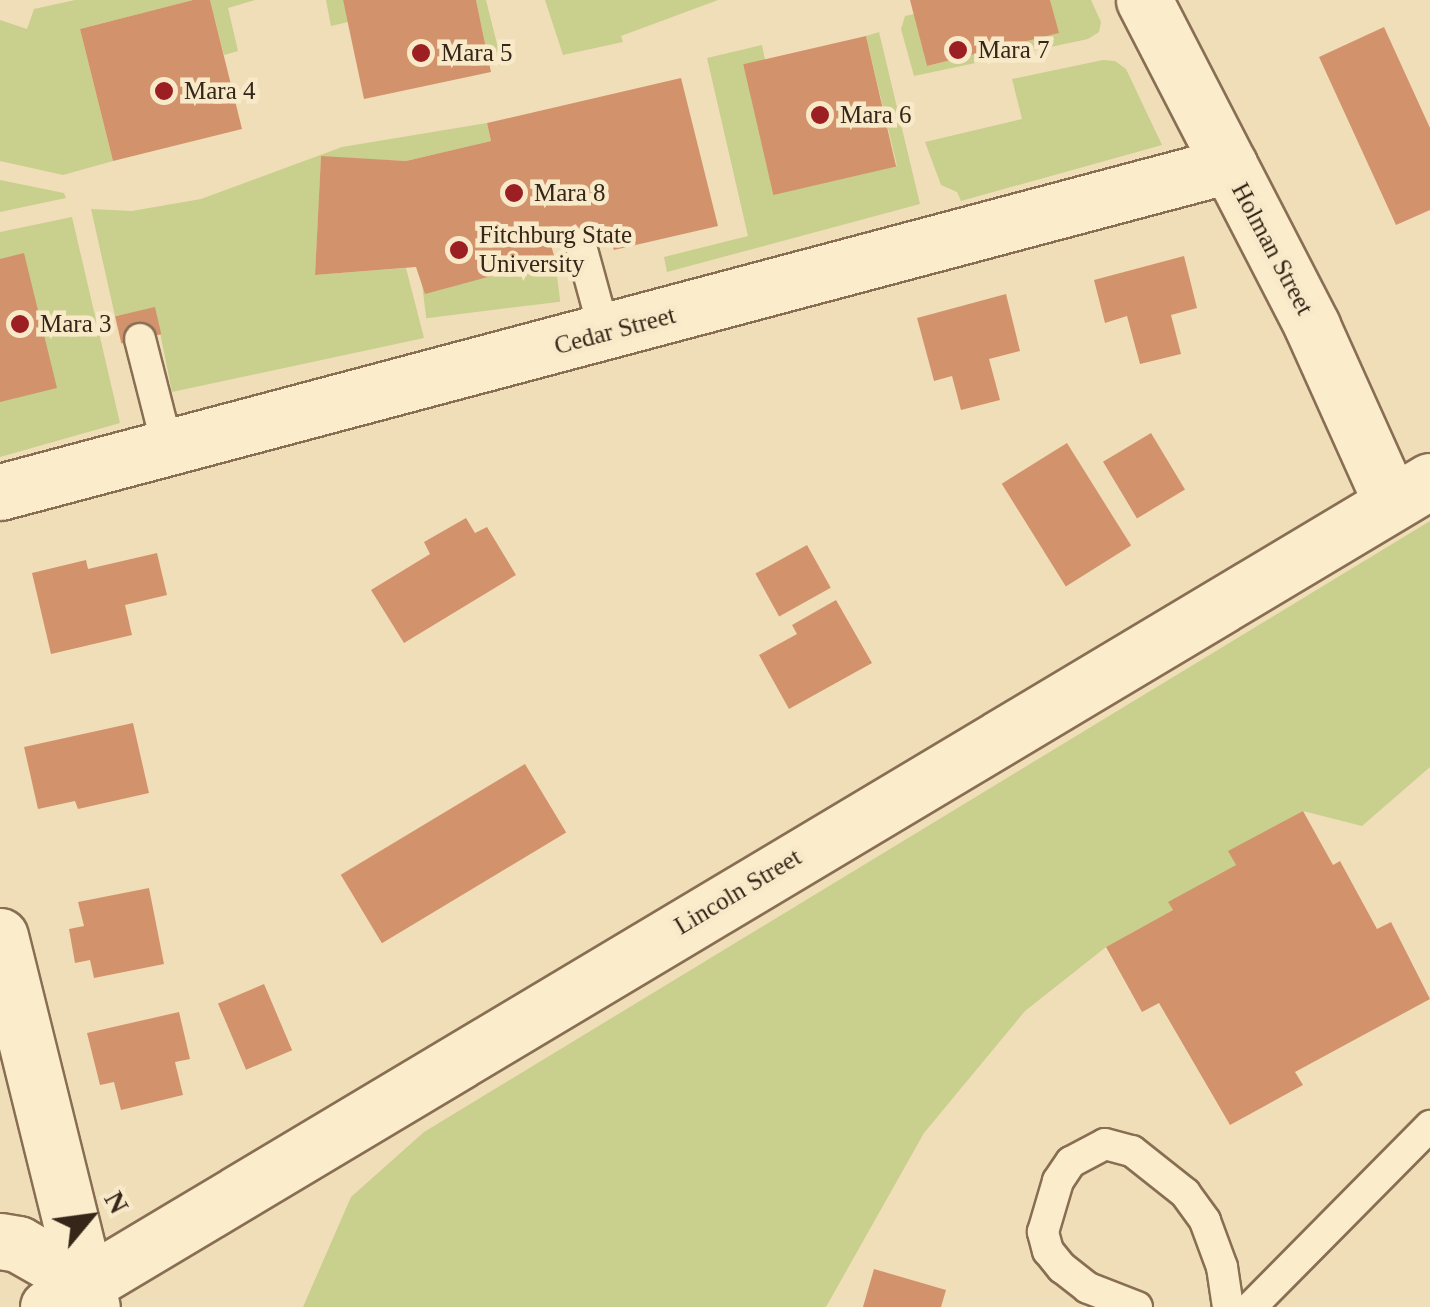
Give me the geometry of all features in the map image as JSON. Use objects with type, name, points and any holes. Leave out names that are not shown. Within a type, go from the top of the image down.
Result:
[{"type":"street","name":"Holman Street","points":[[1144,0],[1312,326],[1410,491]]},
{"type":"street","name":"Cedar Street","points":[[0,492],[606,334],[1229,165]]},
{"type":"street","name":"Lincoln Street","points":[[75,1299],[1410,491]]},
{"type":"street","points":[[0,936],[75,1299]]},
{"type":"street","points":[[0,1242],[18,1244],[75,1299]]},
{"type":"lane","points":[[581,246],[606,334]]},
{"type":"lane","points":[[140,339],[168,449]]},
{"type":"lane","points":[[1250,1307],[1430,1126]]},
{"type":"lane","points":[[1137,1307],[1088,1288],[1062,1268],[1048,1251],[1043,1232],[1058,1181],[1071,1162],[1105,1144],[1132,1151],[1185,1194],[1204,1221],[1216,1252],[1228,1307]]},
{"type":"green space","points":[[75,0],[193,0],[80,29],[113,161],[63,175],[0,161],[0,20],[27,29],[34,9]]},
{"type":"green space","points":[[210,0],[255,0],[228,8],[238,51],[224,55]]},
{"type":"green space","points":[[326,0],[343,0],[348,22],[331,26]]},
{"type":"green space","points":[[476,0],[486,0],[502,64],[490,66]]},
{"type":"green space","points":[[545,0],[718,0],[621,36],[623,42],[563,55]]},
{"type":"green space","points":[[1050,0],[1091,0],[1101,22],[1099,32],[1088,39],[914,76],[901,29],[905,16],[914,14],[927,66],[1058,33]]},
{"type":"green space","points":[[879,32],[920,204],[667,272],[664,257],[748,236],[707,58],[762,45],[765,60],[743,66],[897,166],[866,36]]},
{"type":"green space","points":[[1103,60],[1115,61],[1126,69],[1162,145],[961,201],[957,192],[941,185],[925,142],[1022,119],[1012,79]]},
{"type":"green space","points":[[487,123],[491,141],[406,161],[321,157],[315,275],[406,268],[424,338],[172,392],[155,308],[115,316],[91,209],[132,211],[201,199],[342,147]]},
{"type":"green space","points":[[0,180],[64,193],[66,198],[0,212]]},
{"type":"green space","points":[[72,217],[120,423],[0,457],[0,232]]},
{"type":"green space","points":[[555,259],[560,302],[426,318],[421,275]]},
{"type":"green space","points":[[1430,521],[1430,767],[1362,826],[1303,811],[1229,851],[1236,865],[1169,903],[1173,910],[1106,947],[1025,1011],[924,1133],[826,1307],[303,1307],[351,1197],[424,1132]]},
{"type":"building","name":"Mara 4","points":[[193,0],[210,0],[242,129],[113,161],[80,29]]},
{"type":"building","name":"Mara 5","points":[[343,0],[476,0],[491,72],[364,99]]},
{"type":"building","name":"Mara 7","points":[[910,0],[1050,0],[1059,33],[927,66]]},
{"type":"building","points":[[1384,27],[1430,128],[1430,210],[1396,225],[1319,57]]},
{"type":"building","name":"Mara 6","points":[[866,36],[896,167],[773,195],[743,64]]},
{"type":"building","name":"Mara 8","points":[[681,78],[718,226],[614,250],[607,233],[551,245],[555,259],[425,294],[416,267],[315,275],[321,156],[406,161],[491,141],[487,123]]},
{"type":"building","name":"Mara 3","points":[[24,253],[57,388],[0,402],[0,259]]},
{"type":"building","points":[[1184,256],[1197,308],[1171,315],[1181,354],[1140,364],[1127,316],[1105,323],[1094,280]]},
{"type":"building","points":[[1006,294],[1020,351],[989,359],[1000,400],[961,410],[952,376],[934,381],[917,318]]},
{"type":"building","points":[[155,307],[161,334],[121,344],[115,316]]},
{"type":"building","points":[[1151,433],[1185,490],[1137,518],[1103,462]]},
{"type":"building","points":[[1067,443],[1131,546],[1066,586],[1002,484]]},
{"type":"building","points":[[466,518],[475,533],[487,527],[516,575],[404,643],[371,590],[430,554],[424,542]]},
{"type":"building","points":[[807,545],[831,588],[779,616],[755,574]]},
{"type":"building","points":[[157,553],[167,595],[125,605],[132,635],[51,654],[32,573],[86,560],[88,569]]},
{"type":"building","points":[[836,600],[872,663],[789,709],[759,655],[797,634],[792,625]]},
{"type":"building","points":[[133,723],[149,793],[78,809],[75,801],[38,809],[24,747]]},
{"type":"building","points":[[525,764],[566,833],[382,943],[341,875]]},
{"type":"building","points":[[1303,811],[1333,865],[1340,861],[1377,929],[1391,922],[1430,999],[1295,1072],[1303,1085],[1230,1125],[1159,1003],[1142,1012],[1106,947],[1173,910],[1168,902],[1236,865],[1228,851]]},
{"type":"building","points":[[149,888],[164,964],[94,978],[90,960],[75,963],[69,929],[84,926],[78,902]]},
{"type":"building","points":[[264,984],[292,1050],[246,1070],[218,1004]]},
{"type":"building","points":[[179,1012],[190,1059],[175,1062],[183,1095],[121,1110],[114,1082],[100,1085],[87,1033]]},
{"type":"building","points":[[874,1269],[946,1290],[941,1307],[863,1307]]},
{"type":"place","name":"Mara 7","points":[[958,50]]},
{"type":"place","name":"Mara 5","points":[[421,53]]},
{"type":"place","name":"Mara 4","points":[[164,91]]},
{"type":"place","name":"Mara 6","points":[[820,115]]},
{"type":"place","name":"Mara 8","points":[[514,193]]},
{"type":"place","name":"Fitchburg State University","points":[[459,250]]},
{"type":"place","name":"Mara 3","points":[[20,324]]}]
